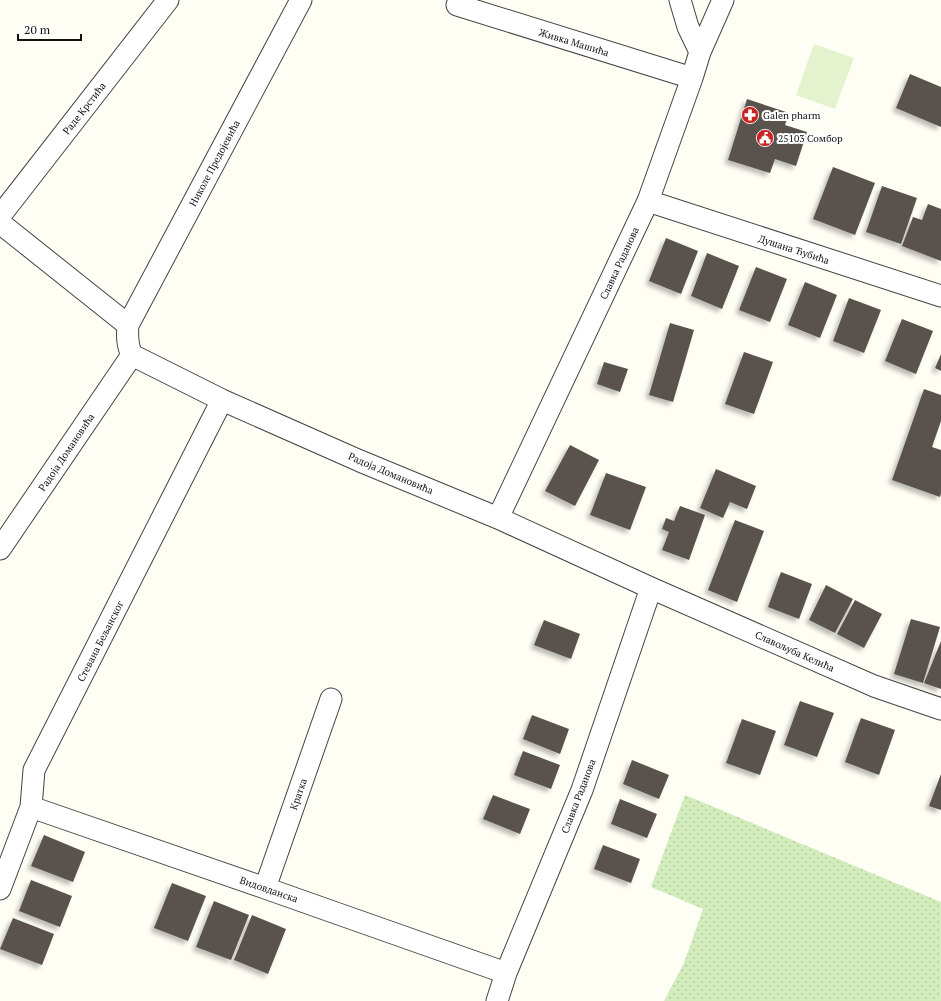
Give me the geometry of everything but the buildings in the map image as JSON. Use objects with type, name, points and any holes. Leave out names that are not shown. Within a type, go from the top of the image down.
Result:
[{"type":"street","name":"Раде Крстића","points":[[0,216],[168,0]]},
{"type":"street","name":"Николе Предојевића","points":[[128,325],[301,0]]},
{"type":"street","points":[[680,0],[688,27],[700,52]]},
{"type":"street","name":"Славка Раданова","points":[[498,518],[648,201],[700,52],[723,0]]},
{"type":"street","name":"Живка Машића","points":[[457,5],[692,78]]},
{"type":"street","name":"Душана Ћубића","points":[[648,201],[941,296]]},
{"type":"street","points":[[0,223],[128,325],[128,347],[132,355]]},
{"type":"street","name":"Радоја Домановића","points":[[0,549],[132,355],[222,400],[360,461],[498,518],[651,588]]},
{"type":"street","name":"Стевана Бељанског","points":[[0,889],[31,807],[34,770],[222,400]]},
{"type":"street","name":"Славка Раданова","points":[[497,1001],[506,973],[582,790],[651,588]]},
{"type":"street","name":"Славољуба Келића","points":[[651,588],[874,686],[941,709]]},
{"type":"street","name":"Кратка","points":[[265,888],[331,700]]},
{"type":"street","name":"Видовданска","points":[[31,807],[506,973]]},
{"type":"green space","points":[[814,44],[854,58],[835,109],[796,95]]},
{"type":"green space","points":[[685,795],[941,902],[941,1001],[664,1001],[684,963],[703,909],[651,887]]},
{"type":"place","name":"Galen pharm","points":[[750,115]]},
{"type":"place","name":"25103 Сомбор","points":[[765,138]]}]
